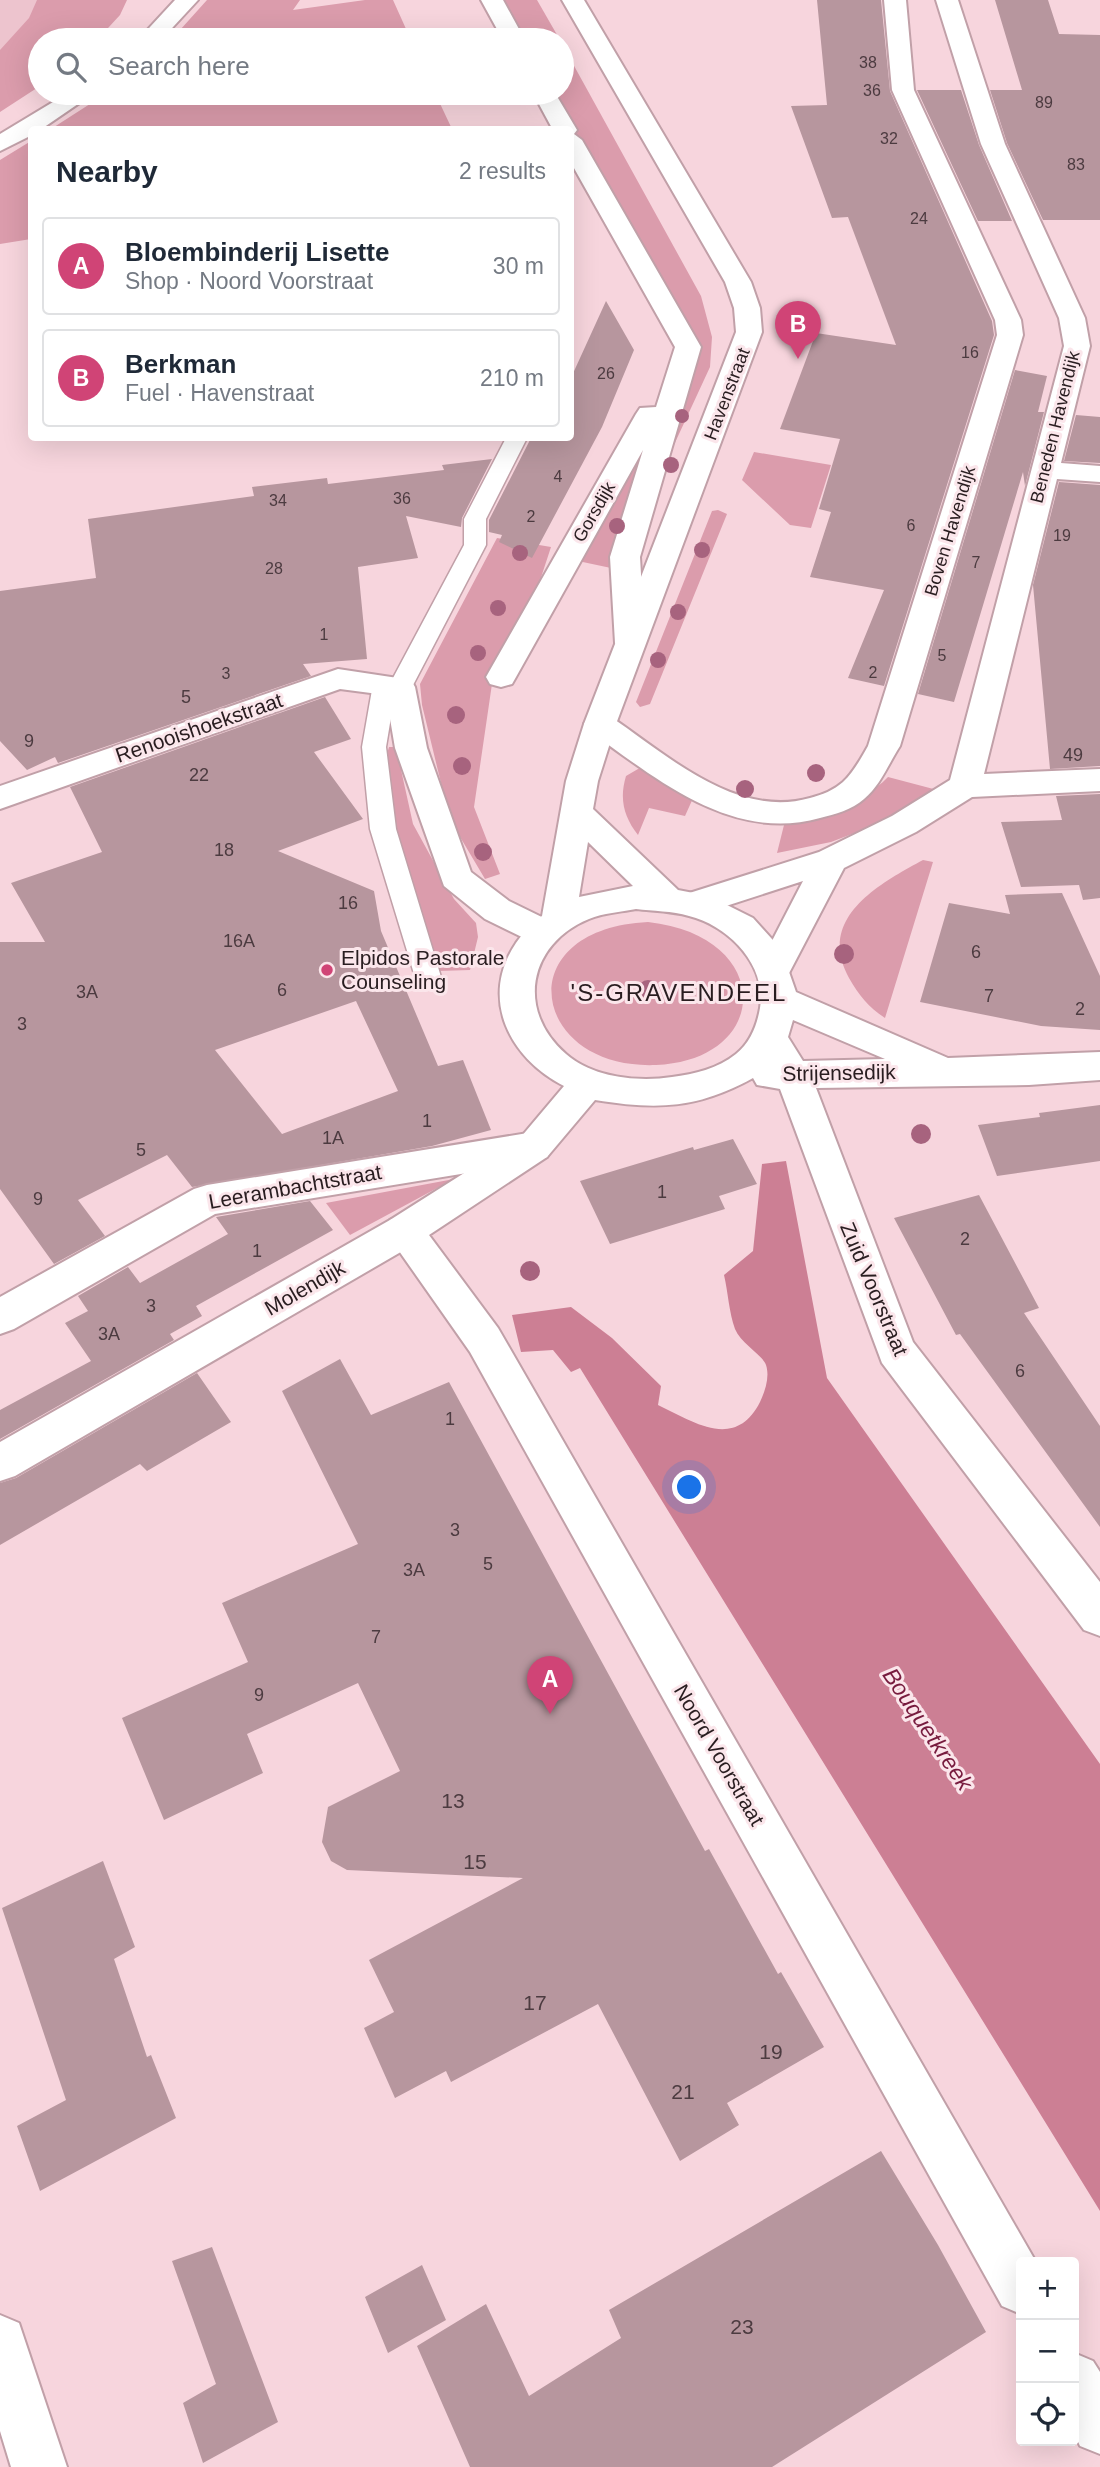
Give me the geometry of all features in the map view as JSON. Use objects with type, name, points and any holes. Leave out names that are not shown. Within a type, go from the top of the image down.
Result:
[{"type":"street","points":[[160,28],[187,0]]},
{"type":"street","points":[[492,0],[507,28]]},
{"type":"street","name":"Havenstraat","points":[[550,926],[582,781],[600,724],[748,341],[747,308],[738,282],[573,0]]},
{"type":"street","name":"Boven Havendijk","points":[[600,724],[708,796],[768,813],[795,815],[840,799],[857,788],[884,746],[1010,335],[1008,320],[903,90],[895,0]]},
{"type":"street","name":"Beneden Havendijk","points":[[947,0],[993,144],[1072,318],[1077,346],[965,786]]},
{"type":"street","points":[[29,126],[63,105]]},
{"type":"street","points":[[551,105],[563,126]]},
{"type":"street","points":[[0,144],[28,127]]},
{"type":"street","points":[[574,147],[688,347]]},
{"type":"street","points":[[1072,318],[1100,319]]},
{"type":"street","name":"Gorsdijk","points":[[630,643],[625,557],[688,347]]},
{"type":"street","name":"Gorsdijk","points":[[501,677],[688,347]]},
{"type":"street","points":[[1045,470],[1100,474]]},
{"type":"street","name":"Renooishoekstraat","points":[[0,798],[338,679],[392,685]]},
{"type":"street","points":[[392,685],[456,878],[497,910],[550,926]]},
{"type":"street","points":[[577,812],[680,901],[736,923],[766,951],[778,984],[778,1019],[761,1051],[734,1073],[695,1089],[674,1093],[630,1094],[588,1083],[567,1073],[542,1054],[523,1030],[516,1013],[514,978],[520,961],[550,926],[607,900],[680,901],[831,860],[904,824],[965,786],[1100,780]]},
{"type":"street","points":[[778,984],[831,860]]},
{"type":"street","name":"Strijensedijk","points":[[778,984],[945,1070]]},
{"type":"street","name":"Zuid Voorstraat","points":[[770,1037],[793,1076],[896,1351],[1100,1616]]},
{"type":"street","name":"Strijensedijk","points":[[734,1073],[793,1076],[945,1070],[1017,1071],[1100,1066]]},
{"type":"street","name":"Molendijk","points":[[0,1463],[404,1231],[534,1147],[588,1083]]},
{"type":"street","name":"Leerambachtstraat","points":[[0,1317],[207,1200],[534,1147]]},
{"type":"street","name":"Noord Voorstraat","points":[[404,1231],[484,1340],[1016,2278]]},
{"type":"street","points":[[0,2342],[39,2467]]},
{"type":"street","points":[[1076,2383],[1100,2426]]},
{"type":"lane","points":[[428,978],[383,830],[374,747],[392,685],[475,545],[475,519],[514,441]]},
{"type":"shaded area","points":[[0,0],[59,0],[32,28],[28,28],[28,32],[0,61]]},
{"type":"shaded area","points":[[37,0],[127,0],[120,15],[108,28],[28,28],[28,94],[0,112],[0,50],[29,18]]},
{"type":"shaded area","points":[[207,0],[300,0],[293,10],[365,0],[393,0],[406,28],[182,28]]},
{"type":"shaded area","points":[[497,0],[537,0],[553,28],[512,28]]},
{"type":"shaded area","points":[[574,66],[701,296],[712,337],[710,367],[654,488],[678,362],[672,326],[574,138],[574,126],[563,126],[552,105],[574,105]]},
{"type":"shaded area","points":[[88,105],[441,105],[451,126],[56,126]]},
{"type":"shaded area","points":[[28,143],[28,239],[0,244],[0,160]]},
{"type":"shaded area","points":[[650,436],[611,568],[578,561]]},
{"type":"shaded area","points":[[754,452],[831,465],[811,528],[790,525],[742,480]]},
{"type":"shaded area","points":[[718,510],[727,514],[650,704],[640,707],[636,702],[712,511]]},
{"type":"shaded area","points":[[497,538],[551,547],[529,614],[493,677],[474,807],[500,874],[485,879],[450,820],[422,705],[420,684]]},
{"type":"shaded area","points":[[389,747],[396,747],[413,824],[454,899],[476,923],[478,937],[470,970],[438,971],[393,826],[386,769]]},
{"type":"shaded area","points":[[648,768],[694,796],[685,816],[649,808],[638,835],[624,807],[624,784],[626,776],[638,769]]},
{"type":"shaded area","points":[[888,777],[941,791],[873,826],[831,842],[777,853],[785,821],[853,801],[866,795]]},
{"type":"shaded area","points":[[923,860],[933,862],[885,1018],[864,1000],[849,978],[841,957],[840,938],[846,921],[857,906],[888,880]]},
{"type":"shaded area","points":[[648,922],[690,932],[719,950],[737,972],[743,997],[738,1021],[722,1043],[694,1058],[656,1065],[614,1061],[582,1046],[561,1024],[552,998],[555,972],[572,948],[602,930]]},
{"type":"shaded area","points":[[454,1179],[350,1235],[326,1203]]},
{"type":"water","name":"Bouquetkreek","points":[[786,1161],[827,1378],[1100,1764],[1100,2211],[580,1368],[571,1372],[553,1350],[521,1352],[512,1315],[571,1307],[612,1338],[661,1386],[658,1405],[686,1419],[713,1428],[739,1426],[750,1417],[760,1402],[767,1370],[764,1361],[742,1340],[735,1329],[724,1275],[753,1251],[762,1164]]},
{"type":"building","points":[[817,0],[881,0],[890,91],[992,321],[994,335],[884,686],[848,678],[884,590],[810,577],[831,512],[819,509],[840,439],[780,429],[816,333],[896,345],[848,217],[832,218],[791,106],[827,105]]},
{"type":"building","points":[[995,0],[1048,0],[1059,34],[1100,35],[1100,220],[1043,220],[1007,143],[990,90],[1022,90]]},
{"type":"building","points":[[917,90],[961,90],[979,145],[1012,221],[978,221]]},
{"type":"building","points":[[606,301],[634,350],[602,427],[532,558],[499,542],[502,535],[489,532],[489,520],[529,441],[574,441],[574,371]]},
{"type":"building","points":[[1015,370],[1047,376],[1038,412],[1044,412],[1025,486],[1023,472],[954,702],[918,694]]},
{"type":"building","points":[[1076,415],[1100,417],[1100,463],[1064,461]]},
{"type":"building","points":[[492,459],[462,518],[461,527],[406,516],[418,558],[358,567],[367,659],[303,664],[311,676],[58,763],[55,757],[27,770],[0,741],[0,591],[96,578],[88,519],[254,496],[252,487],[327,478],[328,484],[444,470],[442,465]]},
{"type":"building","points":[[1059,482],[1100,485],[1100,766],[1050,769],[1033,585]]},
{"type":"building","points":[[325,697],[351,739],[314,752],[363,819],[278,851],[374,891],[381,931],[438,1066],[463,1060],[491,1130],[432,1146],[192,1187],[167,1155],[78,1200],[105,1236],[54,1264],[0,1189],[0,942],[45,942],[11,883],[102,852],[70,787]],"holes":[[[356,1001],[398,1091],[282,1134],[215,1050]]]},
{"type":"building","points":[[1100,794],[1100,898],[1083,900],[1079,885],[1021,887],[1001,822],[1062,820],[1056,796]]},
{"type":"building","points":[[1062,893],[1100,976],[1100,1030],[1041,1026],[920,1002],[949,903],[1010,914],[1005,895]]},
{"type":"building","points":[[1100,1105],[1100,1161],[997,1176],[978,1125],[1040,1117],[1039,1113]]},
{"type":"building","points":[[733,1139],[757,1184],[719,1196],[725,1209],[610,1244],[580,1181],[693,1147],[694,1150]]},
{"type":"building","points":[[979,1195],[1039,1308],[1024,1313],[1100,1426],[1100,1527],[960,1334],[956,1335],[894,1218]]},
{"type":"building","points":[[310,1201],[333,1230],[196,1306],[202,1316],[170,1334],[174,1340],[0,1439],[0,1410],[91,1361],[65,1323],[88,1311],[78,1296],[128,1267],[140,1283],[228,1234],[216,1217]]},
{"type":"building","points":[[340,1359],[371,1415],[449,1382],[705,1851],[709,1849],[778,1974],[781,1972],[824,2047],[727,2103],[739,2125],[680,2161],[598,2004],[451,2082],[446,2071],[395,2098],[364,2028],[394,2012],[369,1960],[523,1878],[347,1870],[331,1861],[322,1842],[328,1807],[400,1771],[358,1683],[247,1734],[263,1773],[164,1820],[122,1718],[248,1662],[222,1603],[358,1544],[282,1391]]},
{"type":"building","points":[[197,1373],[231,1422],[147,1471],[140,1464],[0,1545],[0,1483],[16,1478]]},
{"type":"building","points":[[103,1861],[135,1947],[114,1959],[147,2057],[151,2055],[176,2118],[40,2191],[17,2126],[66,2100],[2,1908]]},
{"type":"building","points":[[881,2151],[938,2245],[986,2332],[772,2467],[470,2467],[417,2346],[486,2304],[529,2396],[621,2338],[609,2310]]},
{"type":"building","points":[[212,2247],[278,2422],[203,2463],[183,2403],[216,2384],[172,2261]]},
{"type":"building","points":[[422,2265],[446,2320],[388,2353],[365,2297]]},
{"type":"place","name":"Berkman","points":[[798,359]]},
{"type":"place","name":"Elpidos Pastorale Counseling","points":[[327,970]]},
{"type":"place","name":"Bloembinderij Lisette","points":[[550,1714]]},
{"type":"district","name":"'S-GRAVENDEEL","points":[[679,993]]}]
